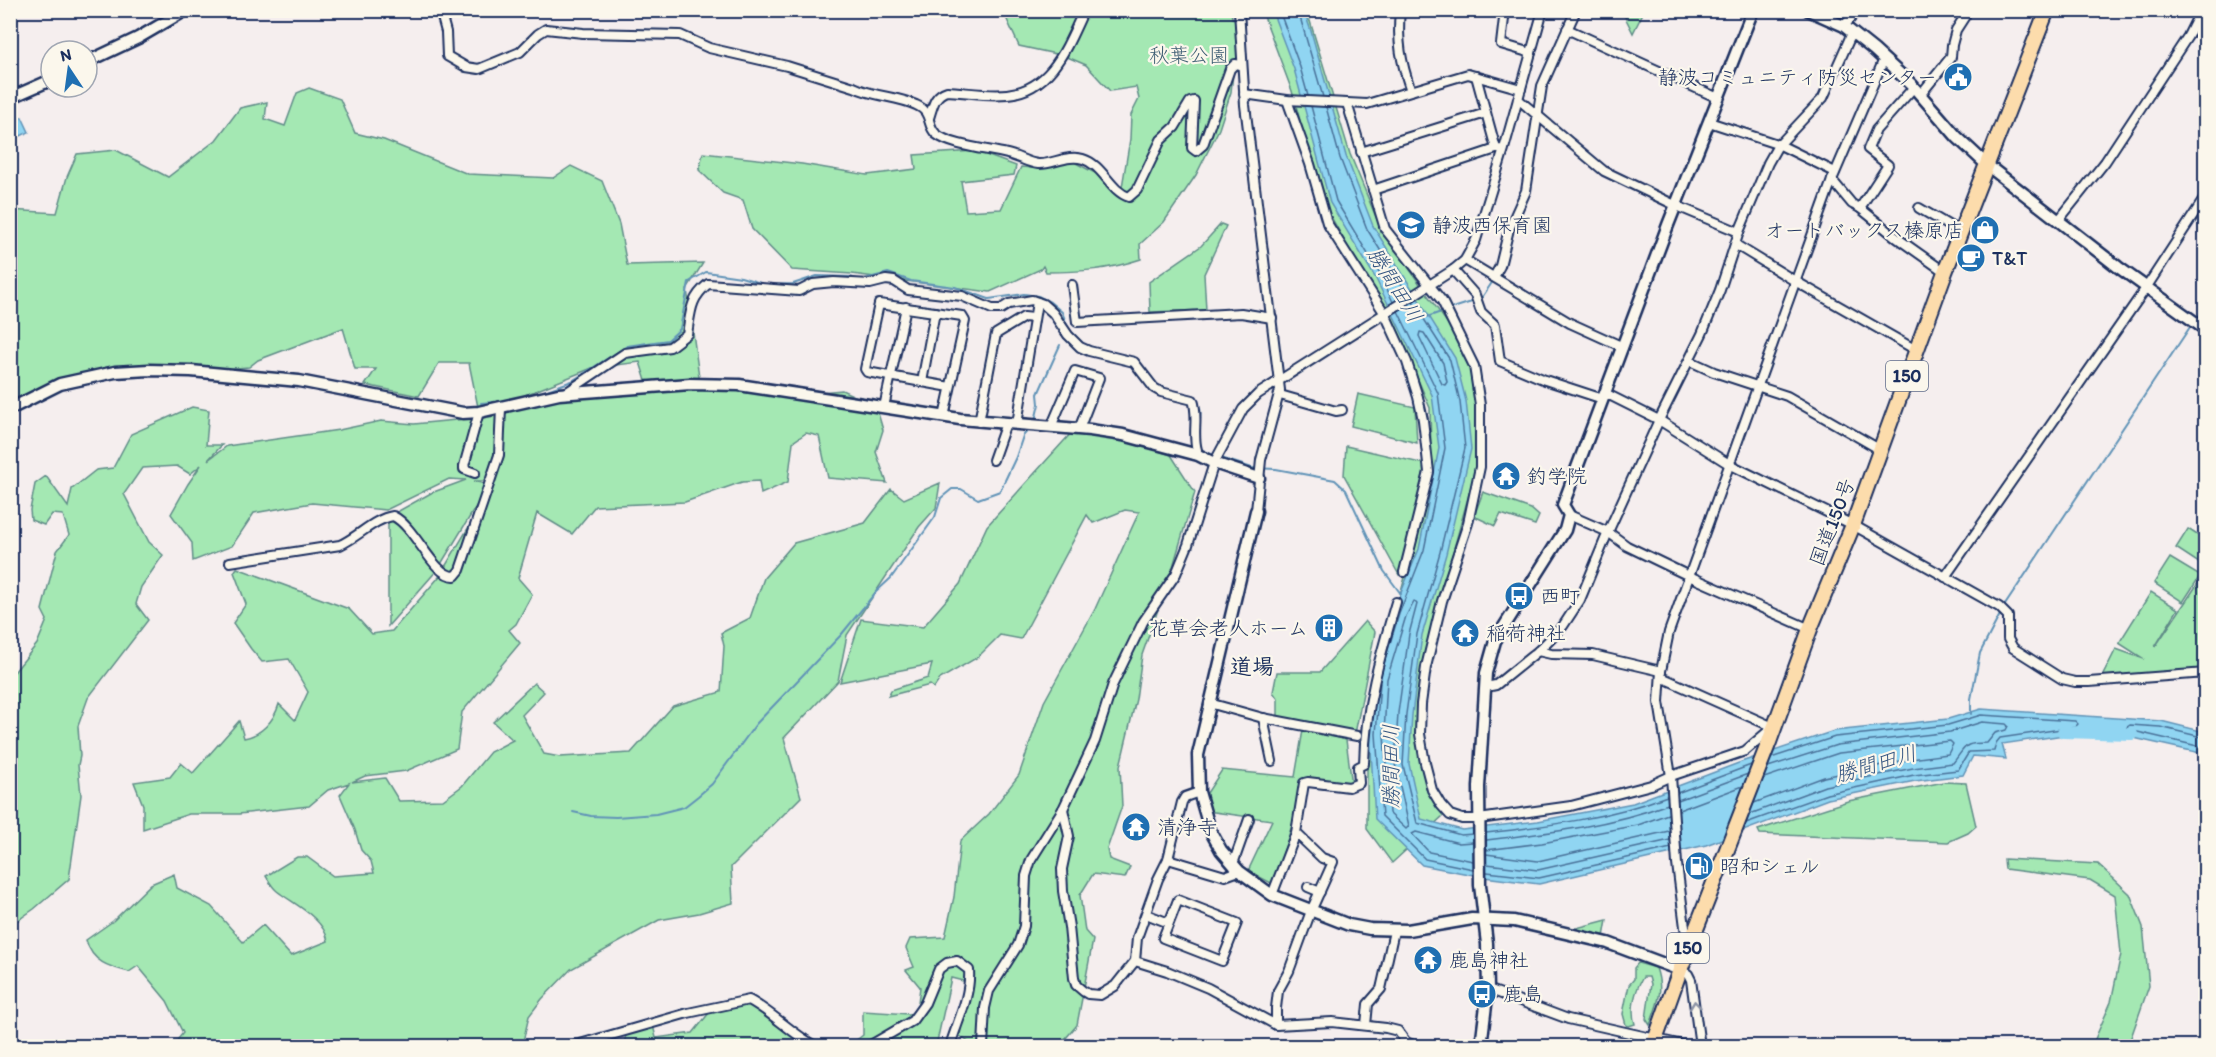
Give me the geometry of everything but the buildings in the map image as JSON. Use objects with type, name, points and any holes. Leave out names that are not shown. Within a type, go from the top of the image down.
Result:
[{"type":"highway","name":"国道150号","points":[[1655,1042],[1725,850],[1769,742],[1810,629],[1853,525],[1960,232],[2047,10]]},
{"type":"street","points":[[99,56],[138,38],[186,10]]},
{"type":"street","points":[[440,10],[446,32],[447,56],[472,69],[479,69],[520,52],[546,29],[584,33],[680,35],[709,48],[786,66],[854,87],[863,92],[916,105],[928,113],[936,134],[957,142],[1039,164],[1085,159],[1123,195],[1129,197],[1137,190],[1161,140],[1175,127],[1190,102],[1194,101],[1192,148],[1196,150],[1203,145],[1230,69],[1235,64],[1242,65]]},
{"type":"street","points":[[929,117],[935,100],[947,91],[1006,94],[1035,85],[1058,63],[1084,10]]},
{"type":"street","points":[[1239,10],[1244,94],[1280,395],[1261,464],[1256,511],[1198,755],[1199,792],[1210,830],[1221,850],[1236,867],[1272,895],[1349,925],[1394,931],[1473,919],[1514,921],[1608,943],[1680,970],[1688,974],[1691,980],[1700,1047]]},
{"type":"street","points":[[1400,10],[1398,40],[1411,91]]},
{"type":"street","points":[[1505,10],[1501,44],[1531,53]]},
{"type":"street","points":[[983,1047],[984,1008],[989,991],[1018,945],[1024,926],[1026,876],[1030,860],[1064,809],[1095,741],[1118,674],[1143,622],[1176,574],[1215,462],[1243,409],[1258,394],[1430,285],[1465,260],[1476,240],[1500,149],[1518,99],[1543,10]]},
{"type":"street","points":[[1494,277],[1500,266],[1509,229],[1526,191],[1542,86],[1576,10]]},
{"type":"street","points":[[1753,10],[1648,278],[1563,505],[1569,515],[1608,532],[1628,546],[1689,576],[1810,629]]},
{"type":"street","points":[[1808,10],[1848,29],[1917,91],[1957,137],[1987,165],[2145,288],[2197,325]]},
{"type":"street","points":[[1486,687],[1496,685],[1538,651],[1563,626],[1580,600],[1608,532],[1720,290],[1739,232],[1767,164],[1780,144],[1823,98],[1848,29],[1858,10]]},
{"type":"street","points":[[2058,221],[2105,162],[2188,36],[2201,10]]},
{"type":"street","points":[[1860,208],[1888,165],[1868,149],[1876,130],[1951,57],[1956,30],[1965,16]]},
{"type":"street","points":[[1567,29],[1718,98]]},
{"type":"street","points":[[1688,948],[1677,864],[1671,780],[1659,702],[1661,674],[1669,632],[1835,172],[1884,59]]},
{"type":"street","points":[[1244,94],[1287,100],[1367,104],[1468,74],[1521,89]]},
{"type":"street","points":[[1476,76],[1486,113],[1500,149]]},
{"type":"street","points":[[10,98],[39,85]]},
{"type":"street","points":[[1518,99],[1604,171],[1677,206],[1739,232]]},
{"type":"street","points":[[1287,100],[1328,223],[1385,314],[1407,362],[1418,397],[1429,472],[1404,572]]},
{"type":"street","points":[[1344,104],[1385,229],[1444,306],[1474,366],[1480,405],[1480,467],[1468,523],[1442,602],[1426,667],[1421,704],[1420,734],[1432,790],[1441,805],[1450,814],[1462,819],[1479,821],[1570,806],[1671,780],[1745,751],[1773,727],[1661,674],[1593,654],[1551,654],[1538,651]]},
{"type":"street","points":[[1361,152],[1486,113]]},
{"type":"street","points":[[1709,122],[1780,144],[1835,172]]},
{"type":"street","points":[[1373,190],[1500,149]]},
{"type":"street","points":[[1832,180],[1852,204],[1945,272]]},
{"type":"street","points":[[1945,577],[2145,288],[2205,196]]},
{"type":"street","points":[[1919,208],[1960,232]]},
{"type":"street","points":[[1736,244],[1795,281],[1917,350]]},
{"type":"street","points":[[1465,260],[1570,322],[1623,347]]},
{"type":"street","points":[[1453,270],[1475,296],[1481,312],[1495,325],[1500,361],[1545,380],[1604,396],[1659,420],[1729,464],[1853,525],[2002,610],[2009,620],[2008,639],[2013,648],[2056,675],[2068,681],[2089,682],[2205,674]]},
{"type":"street","points":[[566,393],[625,353],[670,347],[687,334],[693,300],[697,292],[708,284],[799,291],[813,284],[834,282],[870,284],[886,280],[894,281],[908,290],[962,296],[992,309],[1001,309],[1019,301],[1032,300],[1043,304],[1080,347],[1134,362],[1154,388],[1193,400],[1197,411],[1193,437],[1197,450],[1195,454]]},
{"type":"street","points":[[1072,285],[1077,322],[1241,313],[1272,318]]},
{"type":"street","points":[[993,460],[1012,424],[1037,302]]},
{"type":"street","points":[[944,417],[965,321],[962,316],[879,304],[865,369],[867,372],[950,387]]},
{"type":"street","points":[[884,407],[906,307]]},
{"type":"street","points":[[922,382],[935,312]]},
{"type":"street","points":[[979,422],[996,334],[1024,317],[1034,318]]},
{"type":"street","points":[[1689,361],[1714,372],[1787,396],[1879,449]]},
{"type":"street","points":[[10,409],[60,384],[115,372],[149,370],[191,371],[289,380],[364,393],[443,411],[480,412],[566,393],[710,383],[786,392],[979,422],[1079,429],[1123,435],[1195,454],[1260,476]]},
{"type":"street","points":[[1051,427],[1075,371],[1099,378],[1079,429]]},
{"type":"street","points":[[1280,395],[1335,411],[1342,410]]},
{"type":"street","points":[[230,561],[340,545],[350,541],[383,518],[393,516],[413,534],[438,569],[446,575],[455,576],[460,570],[499,455],[501,408]]},
{"type":"street","points":[[475,472],[464,469],[464,466],[480,412]]},
{"type":"street","points":[[1481,1047],[1488,989],[1480,880],[1479,821],[1486,673],[1495,641],[1565,530],[1569,515]]},
{"type":"street","points":[[1272,895],[1296,833],[1304,783],[1349,787],[1359,783],[1358,767],[1364,764],[1364,745],[1374,676],[1396,602]]},
{"type":"street","points":[[1209,703],[1263,718],[1357,736]]},
{"type":"street","points":[[1263,718],[1272,761]]},
{"type":"street","points":[[1064,809],[1069,836],[1062,869],[1063,891],[1074,978],[1076,985],[1088,994],[1100,995],[1115,986],[1135,961],[1137,938],[1158,879],[1168,860],[1182,802],[1185,797],[1199,792]]},
{"type":"street","points":[[1168,860],[1225,876],[1236,867],[1249,819]]},
{"type":"street","points":[[1276,1025],[1278,991],[1289,971],[1311,911],[1333,862],[1322,858],[1296,833]]},
{"type":"street","points":[[1308,886],[1320,892]]},
{"type":"street","points":[[1178,900],[1237,923],[1222,961],[1163,938],[1169,923],[1178,900]]},
{"type":"street","points":[[1146,914],[1169,923]]},
{"type":"street","points":[[1366,1025],[1368,1004],[1381,989],[1394,931]]},
{"type":"street","points":[[870,1047],[912,1021],[925,1003],[939,969],[947,963],[957,961],[969,970],[970,980],[950,1047]]},
{"type":"street","points":[[1135,961],[1208,988],[1276,1025],[1332,1022],[1366,1025],[1398,1031],[1406,1042],[1416,1047]]},
{"type":"street","points":[[1488,989],[1568,1019],[1655,1042],[1687,1047]]},
{"type":"street","points":[[573,1047],[708,1007],[749,1000],[765,1009],[798,1037],[815,1047]]},
{"type":"green space","name":"秋葉公園","points":[[1231,10],[1232,18],[1240,19],[1242,65],[1234,65],[1231,92],[1219,129],[1196,175],[1164,222],[1140,244],[1141,259],[1129,263],[1071,272],[1046,272],[1043,266],[1041,269],[990,292],[852,274],[792,270],[752,229],[743,200],[723,193],[699,170],[703,153],[802,164],[867,175],[916,169],[914,155],[975,151],[1016,166],[1014,175],[961,181],[966,211],[1001,209],[1021,167],[1034,168],[1072,161],[1122,187],[1130,139],[1131,115],[1139,99],[1136,87],[1110,91],[1086,65],[1065,56],[1019,46],[1005,11]]},
{"type":"green space","points":[[1262,11],[1307,11],[1350,154],[1380,227],[1457,337],[1472,373],[1480,454],[1432,628],[1421,766],[1444,815],[1392,863],[1367,829],[1367,752],[1394,618],[1425,503],[1431,451],[1430,408],[1394,323],[1321,199],[1292,91]]},
{"type":"green space","points":[[1625,11],[1643,13],[1633,33],[1624,15]]},
{"type":"green space","points":[[309,88],[340,99],[355,133],[384,140],[468,174],[553,178],[571,166],[602,181],[619,224],[627,265],[703,263],[687,289],[700,384],[721,384],[789,395],[842,390],[876,406],[883,430],[876,452],[887,483],[828,478],[819,436],[806,433],[793,442],[788,482],[761,494],[759,481],[742,482],[685,502],[595,506],[572,534],[537,513],[518,578],[532,594],[516,624],[509,630],[520,643],[462,712],[457,749],[406,771],[365,776],[352,782],[385,778],[399,801],[443,800],[462,786],[490,752],[513,740],[493,722],[534,683],[544,692],[522,715],[544,754],[560,757],[631,753],[673,706],[721,692],[724,646],[721,633],[750,618],[764,578],[794,543],[865,523],[891,489],[904,499],[940,483],[936,508],[919,527],[847,635],[838,681],[784,738],[801,797],[731,867],[733,903],[699,913],[659,920],[571,969],[529,1016],[522,1046],[176,1046],[174,1044],[183,1033],[167,1001],[138,966],[129,972],[102,962],[92,954],[86,940],[113,921],[151,884],[174,874],[177,888],[211,906],[243,942],[263,925],[291,956],[328,941],[321,925],[277,891],[266,876],[297,857],[307,857],[333,876],[374,873],[371,861],[361,850],[340,795],[349,783],[328,790],[309,806],[239,814],[189,814],[143,829],[143,805],[134,782],[170,777],[181,763],[193,773],[239,721],[244,738],[256,734],[274,716],[279,704],[295,720],[308,692],[289,659],[262,662],[233,623],[246,604],[234,572],[237,568],[349,609],[372,634],[392,631],[439,577],[495,483],[496,458],[489,481],[473,481],[489,485],[438,569],[388,626],[388,517],[431,493],[466,480],[449,479],[386,510],[312,503],[254,513],[232,546],[193,561],[192,543],[171,514],[201,465],[190,474],[177,466],[142,468],[124,494],[149,542],[163,555],[141,587],[136,604],[148,620],[88,698],[78,726],[81,795],[69,879],[11,925],[11,676],[37,644],[47,620],[42,610],[57,551],[69,535],[63,515],[52,514],[44,525],[31,520],[30,510],[35,484],[46,476],[68,507],[72,489],[96,470],[113,468],[131,434],[192,407],[209,410],[206,445],[222,445],[208,460],[227,446],[339,430],[381,421],[414,424],[498,416],[499,405],[479,412],[469,363],[439,363],[419,396],[365,385],[376,369],[355,369],[343,328],[258,360],[249,367],[56,382],[11,408],[10,210],[57,213],[67,177],[77,154],[116,150],[168,177],[216,140],[240,108],[267,102],[265,119],[285,126],[297,93]],"holes":[[[640,362],[648,387],[525,395],[592,368]]]},
{"type":"green space","points":[[1221,224],[1226,226],[1204,274],[1206,310],[1150,312],[1149,282],[1201,246]]},
{"type":"green space","points":[[1358,394],[1415,407],[1417,443],[1351,426]]},
{"type":"green space","points":[[1073,431],[1121,439],[1171,455],[1195,492],[1172,570],[1142,655],[1136,699],[1120,766],[1122,806],[1107,849],[1109,859],[1130,867],[1125,878],[1093,874],[1080,895],[1085,931],[1093,940],[1077,1025],[1066,1038],[1063,1046],[974,1046],[960,1036],[967,982],[951,978],[936,1046],[849,1046],[863,1035],[863,1011],[910,1014],[917,1010],[920,987],[906,970],[914,967],[906,948],[910,939],[945,937],[954,897],[960,841],[989,814],[1019,775],[1044,702],[1095,609],[1139,512],[1125,510],[1093,523],[1087,515],[1021,639],[1000,635],[978,657],[940,679],[934,688],[930,685],[888,696],[891,690],[928,678],[932,664],[840,682],[861,619],[923,627],[960,584],[987,526]]},
{"type":"green space","points":[[1346,446],[1425,464],[1406,567],[1399,575],[1344,475]]},
{"type":"green space","points":[[1483,492],[1531,509],[1539,516],[1535,525],[1501,514],[1495,526],[1474,516]]},
{"type":"green space","points":[[2188,529],[2205,540],[2205,567],[2176,548]]},
{"type":"green space","points":[[2170,558],[2200,576],[2183,602],[2154,583]]},
{"type":"green space","points":[[2205,573],[2205,670],[2101,679],[2116,649],[2144,659],[2119,643],[2151,592],[2178,609],[2155,647]]},
{"type":"green space","points":[[1365,621],[1375,632],[1355,734],[1314,731],[1346,740],[1352,785],[1307,779],[1273,884],[1248,871],[1272,820],[1207,811],[1207,793],[1222,770],[1295,777],[1303,730],[1278,723],[1278,699],[1273,692],[1277,672],[1320,672]]},
{"type":"green space","points":[[1944,782],[1966,783],[1976,826],[1968,833],[1948,842],[1760,834],[1758,830],[1848,801]]},
{"type":"green space","points":[[2004,859],[2098,864],[2130,894],[2143,927],[2149,986],[2128,1046],[2092,1046],[2111,1002],[2121,954],[2115,895],[2090,880],[2005,869]]},
{"type":"green space","points":[[1607,920],[1604,937],[1569,930]]},
{"type":"green space","points":[[1638,963],[1656,968],[1660,984],[1659,997],[1650,1025],[1646,1019],[1651,984],[1649,977],[1643,977],[1634,1000],[1635,1024],[1629,1026],[1626,1025],[1623,1014],[1629,985],[1634,979],[1634,968]]},
{"type":"green space","points":[[740,1001],[761,1007],[819,1046],[624,1046],[626,1034],[653,1025],[656,1038],[693,1033],[709,1013],[708,1007]]},
{"type":"water","points":[[1272,11],[1304,11],[1346,156],[1373,226],[1455,358],[1466,401],[1471,449],[1446,554],[1422,635],[1412,715],[1409,764],[1421,819],[1462,830],[1538,821],[1633,803],[1744,761],[1834,731],[1948,719],[1981,709],[2161,721],[2205,732],[2205,754],[2098,730],[2002,744],[2006,759],[1973,756],[1963,775],[1915,781],[1828,799],[1706,845],[1539,884],[1484,877],[1422,865],[1375,819],[1370,734],[1374,677],[1393,612],[1419,549],[1439,448],[1432,395],[1375,277],[1330,203],[1294,69]]},
{"type":"water","points":[[22,117],[29,132],[12,140],[11,122]]},
{"type":"waterway","points":[[539,393],[572,381],[627,346],[668,340],[680,329],[689,282],[706,272],[741,277],[767,285],[793,284],[817,276],[850,277],[861,280],[888,273],[911,281],[955,287],[989,299],[1024,294],[1038,296],[1062,312],[1069,330],[1084,345]]},
{"type":"waterway","points":[[1450,309],[1481,299],[1493,281]]},
{"type":"waterway","points":[[2196,320],[2206,305]]},
{"type":"waterway","points":[[1427,317],[1444,311]]},
{"type":"waterway","points":[[1971,714],[1971,699],[1980,653],[2005,605],[2192,324]]},
{"type":"waterway","points":[[1035,421],[1039,404],[1038,394],[1060,345]]},
{"type":"waterway","points":[[1123,356],[1138,362],[1148,374]]},
{"type":"waterway","points":[[1183,394],[1197,401],[1201,414],[1199,425]]},
{"type":"waterway","points":[[481,403],[505,401]]},
{"type":"waterway","points":[[573,812],[591,816],[616,817],[656,814],[684,807],[698,796],[712,784],[756,724],[841,635],[876,592],[891,578],[935,517],[941,498],[952,489],[961,489],[978,499],[1000,491],[1023,436],[1030,428]]},
{"type":"waterway","points":[[1199,449],[1216,456]]},
{"type":"waterway","points":[[1221,458],[1252,468],[1276,469],[1335,480],[1346,490],[1384,571],[1401,594]]},
{"type":"waterway","name":"勝間田川","points":[[2063,732],[2132,734]]},
{"type":"place","name":"静波コミュニティ防災センター","points":[[1958,77]]},
{"type":"place","name":"静波西保育園","points":[[1411,225]]},
{"type":"place","name":"オートバックス榛原店","points":[[1985,230]]},
{"type":"place","name":"T&T","points":[[1971,258]]},
{"type":"place","name":"釣学院","points":[[1506,476]]},
{"type":"place","name":"西町","points":[[1519,596]]},
{"type":"place","name":"花草会老人ホーム","points":[[1329,628]]},
{"type":"place","name":"稲荷神社","points":[[1465,633]]},
{"type":"place","name":"清浄寺","points":[[1136,827]]},
{"type":"place","name":"昭和シェル","points":[[1699,866]]},
{"type":"place","name":"鹿島神社","points":[[1428,960]]},
{"type":"place","name":"鹿島","points":[[1482,994]]},
{"type":"district","name":"道場","points":[[1252,666]]}]
